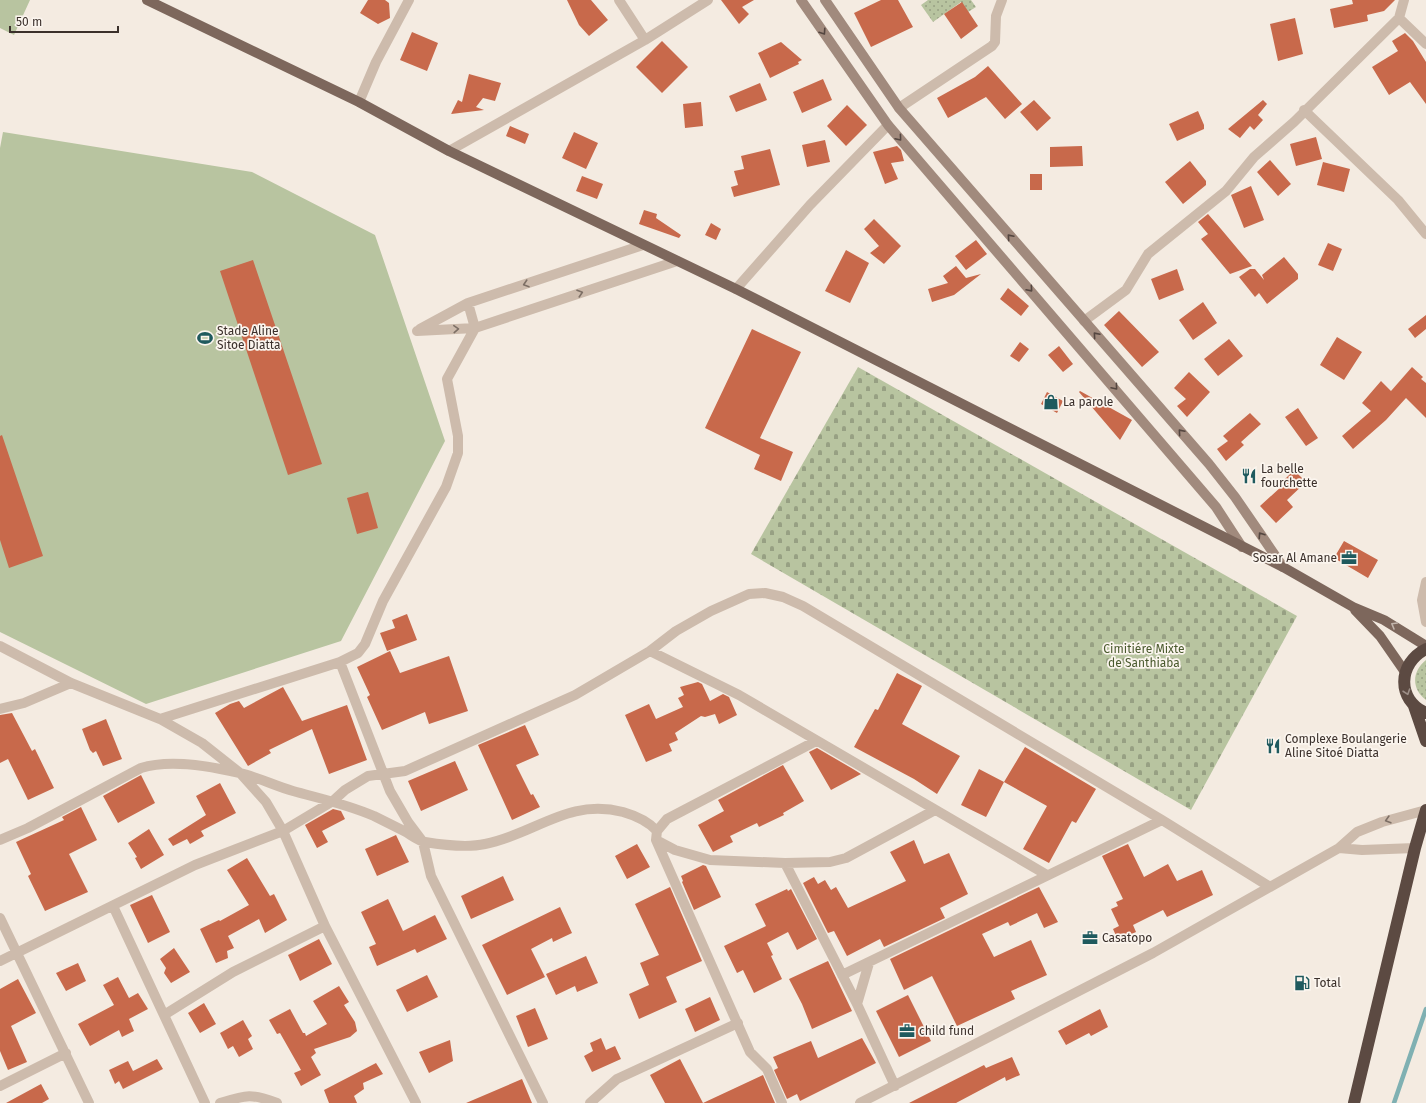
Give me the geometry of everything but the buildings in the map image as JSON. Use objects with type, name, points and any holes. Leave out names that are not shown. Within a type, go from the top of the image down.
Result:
[{"type":"highway","points":[[1426,648],[1410,661],[1405,672],[1404,684],[1407,696],[1414,706],[1426,741]]},
{"type":"highway","points":[[1414,706],[1426,713]]},
{"type":"highway","points":[[1354,1103],[1415,848],[1426,810]]},
{"type":"main road","points":[[148,0],[358,102],[449,151],[736,289],[1283,567],[1353,607],[1384,620],[1426,648]]},
{"type":"main road","points":[[1353,607],[1380,636],[1405,672]]},
{"type":"street","points":[[358,102],[376,62],[408,0]]},
{"type":"street","points":[[619,0],[645,40]]},
{"type":"street","points":[[449,151],[645,40],[708,0]]},
{"type":"street","points":[[801,0],[888,125],[1216,507],[1242,547]]},
{"type":"street","points":[[825,0],[899,108],[1209,464],[1235,497],[1283,567]]},
{"type":"street","points":[[899,108],[992,46],[995,42],[996,16],[1002,0]]},
{"type":"street","points":[[1084,321],[1126,290],[1148,254],[1226,191],[1254,157],[1294,122],[1304,110],[1399,18],[1404,0]]},
{"type":"street","points":[[1399,18],[1426,44]]},
{"type":"street","points":[[1304,110],[1398,200],[1426,234]]},
{"type":"street","points":[[736,289],[810,205],[888,125]]},
{"type":"street","points":[[643,245],[468,303],[417,331],[475,328],[677,261]]},
{"type":"street","points":[[160,719],[340,662],[358,653],[365,644],[383,601],[446,488],[458,453],[458,436],[447,379],[475,328],[468,303]]},
{"type":"street","points":[[1426,582],[1422,600],[1426,622]]},
{"type":"street","points":[[0,961],[17,954],[195,865],[283,831],[368,776],[384,773],[393,774],[405,771],[575,695],[650,651],[676,631],[711,611],[749,594],[765,593],[782,597],[803,606],[1162,820],[1270,887]]},
{"type":"street","points":[[0,646],[71,683],[160,719],[202,743],[240,773],[266,802],[283,831],[325,926],[416,1103]]},
{"type":"street","points":[[650,651],[739,695],[1047,875]]},
{"type":"street","points":[[340,662],[390,791],[408,822],[423,842],[431,876],[543,1103]]},
{"type":"street","points":[[0,709],[24,703],[71,683]]},
{"type":"street","points":[[656,836],[667,819],[816,741]]},
{"type":"street","points":[[0,840],[28,828],[114,781],[153,764],[173,763],[240,773],[293,791],[333,800],[374,816],[423,842],[484,845],[498,841],[566,813],[586,809],[608,808],[630,814],[644,820],[656,836],[750,1052],[767,1069],[782,1103]]},
{"type":"street","points":[[656,836],[675,850],[700,858],[785,863],[830,862],[846,858],[934,810]]},
{"type":"street","points":[[860,1103],[1153,953],[1339,848],[1357,832],[1382,822],[1426,810]]},
{"type":"street","points":[[842,975],[1162,820]]},
{"type":"street","points":[[1339,848],[1362,850],[1415,848]]},
{"type":"street","points":[[785,863],[842,975],[895,1086]]},
{"type":"street","points":[[113,906],[205,1103]]},
{"type":"street","points":[[0,918],[89,1103]]},
{"type":"street","points":[[164,1015],[233,972],[325,926]]},
{"type":"street","points":[[856,1004],[869,963]]},
{"type":"street","points":[[590,1103],[617,1079],[738,1023]]},
{"type":"street","points":[[0,1086],[66,1053]]},
{"type":"street","points":[[220,1103],[243,1096],[254,1096],[277,1103]]},
{"type":"green space","points":[[0,0],[30,0],[14,35],[0,28]]},
{"type":"green space","points":[[928,0],[971,0],[976,7],[968,12],[961,2],[933,22],[921,5]]},
{"type":"green space","name":"Stade Aline Sitoe Diatta","points":[[3,132],[252,172],[375,235],[445,441],[341,641],[146,704],[0,632],[0,148]]},
{"type":"green space","name":"Cimitiére Mixte de Santhiaba","points":[[858,367],[1297,616],[1191,810],[751,554]]},
{"type":"green space","points":[[1426,660],[1426,700],[1418,691],[1415,680],[1418,669]]},
{"type":"waterway","points":[[1394,1103],[1426,1009]]},
{"type":"place","name":"Stade Aline Sitoe Diatta","points":[[205,338]]},
{"type":"place","name":"La parole","points":[[1051,402]]},
{"type":"place","name":"La belle fourchette","points":[[1249,476]]},
{"type":"place","name":"Sosar Al Amane","points":[[1349,558]]},
{"type":"place","name":"Complexe Boulangerie Aline Sitoé Diatta","points":[[1273,746]]},
{"type":"place","name":"Casatopo","points":[[1090,938]]},
{"type":"place","name":"Total","points":[[1302,983]]},
{"type":"place","name":"child fund","points":[[907,1031]]}]
